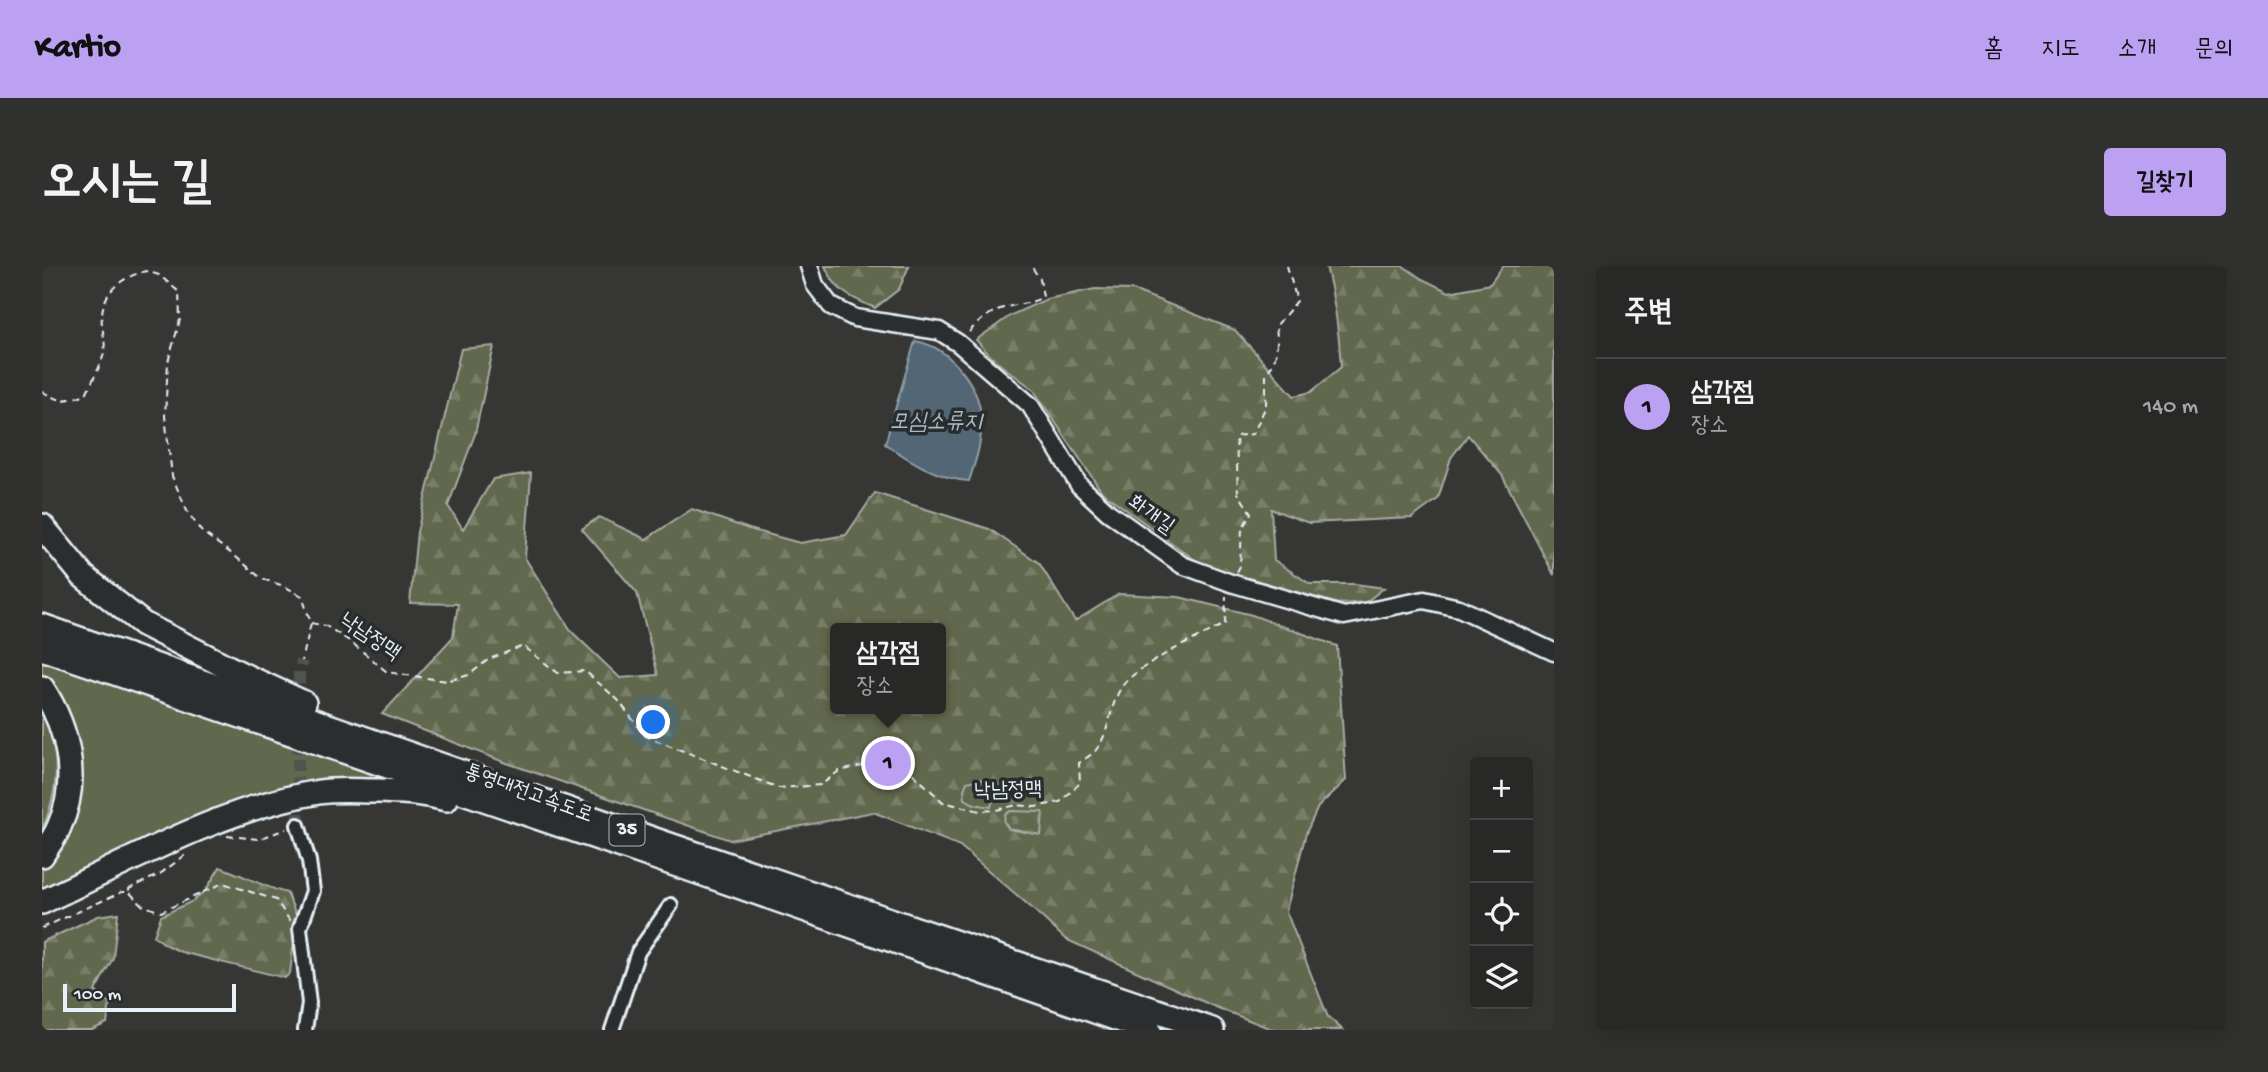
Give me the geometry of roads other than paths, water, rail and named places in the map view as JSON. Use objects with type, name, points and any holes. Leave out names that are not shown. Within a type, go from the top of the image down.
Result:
[{"type":"highway","points":[[42,526],[83,576],[143,624],[243,675],[425,758]]},
{"type":"highway","name":"통영대전고속도로","points":[[42,626],[654,840],[1212,1030]]},
{"type":"highway","name":"통영대전고속도로","points":[[42,648],[704,874],[1149,1030]]},
{"type":"highway","points":[[42,688],[54,707],[69,750],[67,807],[58,829],[42,855]]},
{"type":"highway","points":[[42,902],[213,822],[270,803],[322,792],[421,792],[704,874]]},
{"type":"street","name":"화개길","points":[[808,266],[815,285],[831,306],[855,318],[939,331],[958,343],[1030,405],[1079,485],[1108,512],[1182,565],[1231,583],[1344,616],[1424,600],[1459,608],[1554,652]]},
{"type":"street","points":[[298,825],[309,861],[313,891],[300,928],[309,1003],[305,1030]]},
{"type":"street","points":[[612,1030],[638,953],[671,905]]},
{"type":"water","name":"모심소류지","points":[[915,341],[939,350],[960,368],[979,404],[981,434],[969,481],[936,473],[885,444]]},
{"type":"tunnel","points":[[299,702],[299,672],[302,661]]},
{"type":"tunnel","points":[[298,731],[298,825]]},
{"type":"place","name":"삼각점","points":[[888,763]]}]
